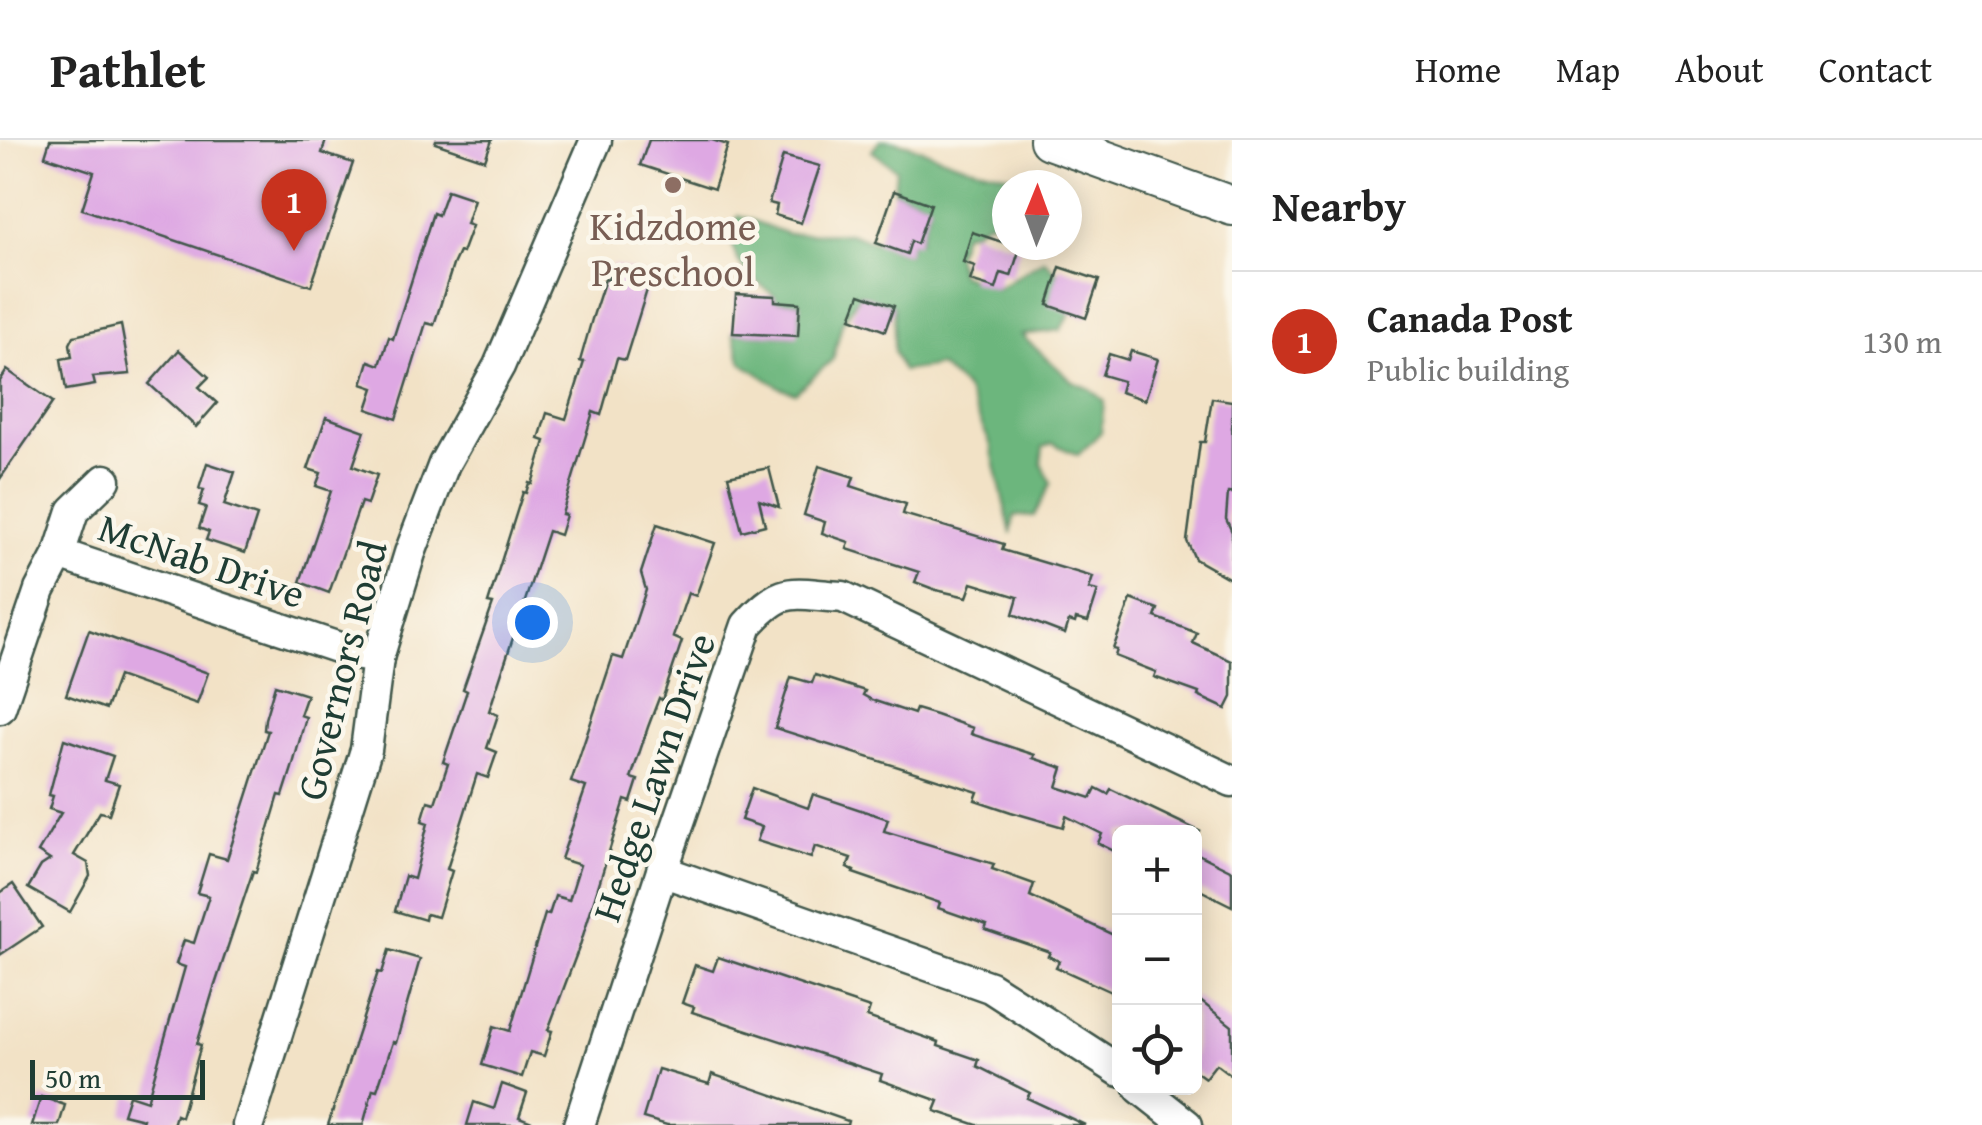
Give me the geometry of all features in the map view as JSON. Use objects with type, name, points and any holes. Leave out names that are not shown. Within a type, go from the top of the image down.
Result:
[{"type":"main road","points":[[1049,140],[1232,206]]},
{"type":"street","name":"Governors Road","points":[[248,1125],[366,750],[378,658],[410,554],[444,464],[499,366],[596,140]]},
{"type":"street","name":"McNab Drive","points":[[0,708],[40,590],[59,554],[74,512],[105,480]]},
{"type":"street","name":"McNab Drive","points":[[59,554],[378,658]]},
{"type":"street","name":"Hedge Lawn Drive","points":[[579,1125],[747,625],[768,601],[781,594],[843,597],[1232,781]]},
{"type":"street","points":[[662,871],[990,988],[1112,1066]]},
{"type":"street","points":[[1149,1095],[1187,1125]]},
{"type":"green space","points":[[880,140],[902,143],[992,171],[992,222],[963,233],[956,255],[960,274],[996,289],[1045,260],[1081,298],[1060,330],[1021,335],[1073,382],[1104,401],[1101,432],[1078,455],[1052,443],[1043,447],[1041,463],[1051,483],[1034,516],[1014,516],[1011,534],[990,443],[965,388],[939,366],[902,371],[894,352],[894,306],[860,294],[842,323],[833,359],[795,393],[742,363],[733,333],[797,336],[800,303],[775,301],[775,296],[739,262],[732,241],[738,215],[788,234],[849,233],[907,254],[911,241],[918,243],[931,204],[894,191],[896,169],[872,151]]},
{"type":"building","points":[[50,140],[326,140],[322,153],[353,163],[311,286],[82,209],[94,172],[45,156]]},
{"type":"building","points":[[492,140],[485,160],[435,143]]},
{"type":"building","points":[[649,140],[712,140],[728,145],[714,189],[640,165]]},
{"type":"building","points":[[783,156],[820,166],[801,223],[775,215],[777,205],[769,203]]},
{"type":"building","points":[[447,190],[474,199],[466,224],[472,226],[453,265],[434,325],[426,323],[396,419],[367,409],[374,388],[362,384],[369,361],[380,365],[389,337],[393,339],[433,213],[438,215]]},
{"type":"building","points":[[894,191],[931,204],[917,244],[911,241],[907,254],[876,243]]},
{"type":"building","points":[[972,232],[992,239],[992,260],[1016,260],[1011,276],[1001,273],[996,289],[970,281],[975,266],[963,262]]},
{"type":"building","points":[[613,265],[651,277],[625,360],[617,358],[601,415],[593,412],[562,514],[566,515],[560,535],[548,531],[489,711],[498,715],[487,748],[497,752],[488,778],[477,774],[447,869],[452,871],[438,917],[426,914],[425,920],[395,911],[405,876],[414,879],[428,823],[422,821],[428,801],[435,803],[448,764],[443,762],[467,691],[463,689],[493,604],[488,603],[523,492],[532,484],[545,441],[539,439],[547,413],[566,419],[584,362],[580,361],[592,319]]},
{"type":"building","points":[[1060,267],[1099,280],[1086,318],[1048,305]]},
{"type":"building","points":[[736,294],[775,296],[775,301],[800,303],[798,336],[733,333]]},
{"type":"building","points":[[860,294],[894,306],[885,331],[851,318]]},
{"type":"building","points":[[121,325],[130,374],[93,377],[95,385],[66,390],[61,359],[72,357],[70,344],[74,336]]},
{"type":"building","points":[[179,350],[209,377],[199,387],[217,403],[196,427],[149,384]]},
{"type":"building","points":[[1131,351],[1158,359],[1145,400],[1120,392],[1123,381],[1102,375],[1109,354],[1128,360]]},
{"type":"building","points":[[7,370],[53,402],[0,479],[0,381]]},
{"type":"building","points":[[1212,398],[1232,401],[1232,493],[1228,493],[1226,519],[1232,532],[1232,580],[1195,559],[1187,541],[1200,442],[1205,442]]},
{"type":"building","points":[[326,417],[365,431],[353,466],[377,475],[367,504],[361,502],[329,593],[300,582],[331,491],[316,486],[321,473],[308,469]]},
{"type":"building","points":[[207,463],[235,472],[224,505],[257,516],[245,553],[206,540],[209,532],[199,528],[206,507],[199,505],[204,490],[199,489]]},
{"type":"building","points":[[819,466],[854,477],[851,486],[906,504],[903,514],[1004,544],[1002,550],[1093,577],[1089,589],[1098,591],[1088,622],[1069,621],[1065,634],[1013,614],[1018,597],[972,583],[967,597],[936,590],[915,582],[919,572],[847,549],[849,542],[822,533],[825,522],[804,515]]},
{"type":"building","points":[[769,468],[779,507],[759,500],[765,525],[742,531],[728,476]]},
{"type":"building","points":[[657,524],[715,543],[696,596],[688,593],[673,637],[682,641],[631,778],[638,780],[631,802],[625,800],[580,945],[548,1030],[552,1031],[544,1056],[530,1052],[522,1077],[482,1065],[494,1026],[510,1031],[545,914],[549,915],[555,896],[569,900],[580,865],[561,859],[586,787],[571,782],[613,656],[623,659],[646,590],[641,573]]},
{"type":"building","points":[[1131,599],[1158,609],[1155,617],[1197,633],[1193,643],[1232,661],[1232,697],[1226,709],[1198,696],[1199,693],[1154,677],[1156,672],[1115,656],[1117,650],[1113,649]]},
{"type":"building","points":[[89,630],[208,673],[197,704],[118,676],[106,709],[66,695]]},
{"type":"building","points":[[815,675],[865,691],[863,695],[872,700],[914,714],[916,709],[973,728],[971,734],[1063,768],[1057,787],[1091,798],[1096,788],[1108,794],[1111,789],[1186,825],[1112,825],[1112,850],[1098,843],[1102,834],[1066,816],[1063,827],[1011,812],[975,800],[978,792],[775,728],[791,677],[812,683]]},
{"type":"building","points":[[275,685],[307,695],[300,715],[306,717],[292,768],[283,796],[279,795],[213,991],[181,1117],[176,1115],[173,1125],[141,1125],[143,1119],[123,1114],[129,1095],[147,1101],[185,967],[176,964],[184,940],[194,943],[209,896],[197,893],[209,854],[227,859],[268,731],[264,730],[265,719]]},
{"type":"building","points":[[64,739],[113,756],[105,780],[119,784],[109,814],[100,812],[74,855],[88,863],[90,876],[70,912],[28,888],[41,866],[50,860],[38,852],[61,813],[49,809],[53,796],[49,795]]},
{"type":"building","points":[[752,788],[808,808],[813,794],[888,819],[884,831],[994,864],[992,869],[1034,884],[1030,896],[1112,934],[1112,992],[1056,967],[1059,961],[1048,956],[1050,952],[985,930],[987,925],[938,908],[940,903],[853,873],[847,868],[851,858],[815,846],[811,858],[757,841],[762,827],[741,820]]},
{"type":"building","points":[[1202,856],[1232,871],[1232,906],[1202,891]]},
{"type":"building","points":[[13,884],[42,927],[0,955],[0,893]]},
{"type":"building","points":[[389,950],[420,959],[396,1043],[393,1042],[377,1090],[373,1089],[363,1125],[328,1125],[378,972],[382,973]]},
{"type":"building","points":[[718,957],[870,1008],[867,1017],[979,1060],[977,1066],[1030,1093],[1027,1098],[1085,1125],[977,1125],[935,1111],[939,1101],[880,1080],[882,1074],[692,1012],[694,1007],[682,1003],[695,965],[713,971]]},
{"type":"building","points":[[1202,1002],[1232,1026],[1232,1076],[1216,1064],[1205,1078]]},
{"type":"building","points":[[658,1069],[709,1084],[712,1074],[848,1121],[847,1125],[667,1125],[643,1118]]},
{"type":"building","points":[[502,1084],[527,1093],[519,1117],[532,1122],[531,1125],[467,1125],[474,1102],[494,1109]]},
{"type":"building","points":[[41,1097],[65,1105],[59,1125],[32,1125]]},
{"type":"place","name":"Kidzdome Preschool","points":[[673,185]]},
{"type":"place","name":"Canada Post","points":[[294,251]]}]
